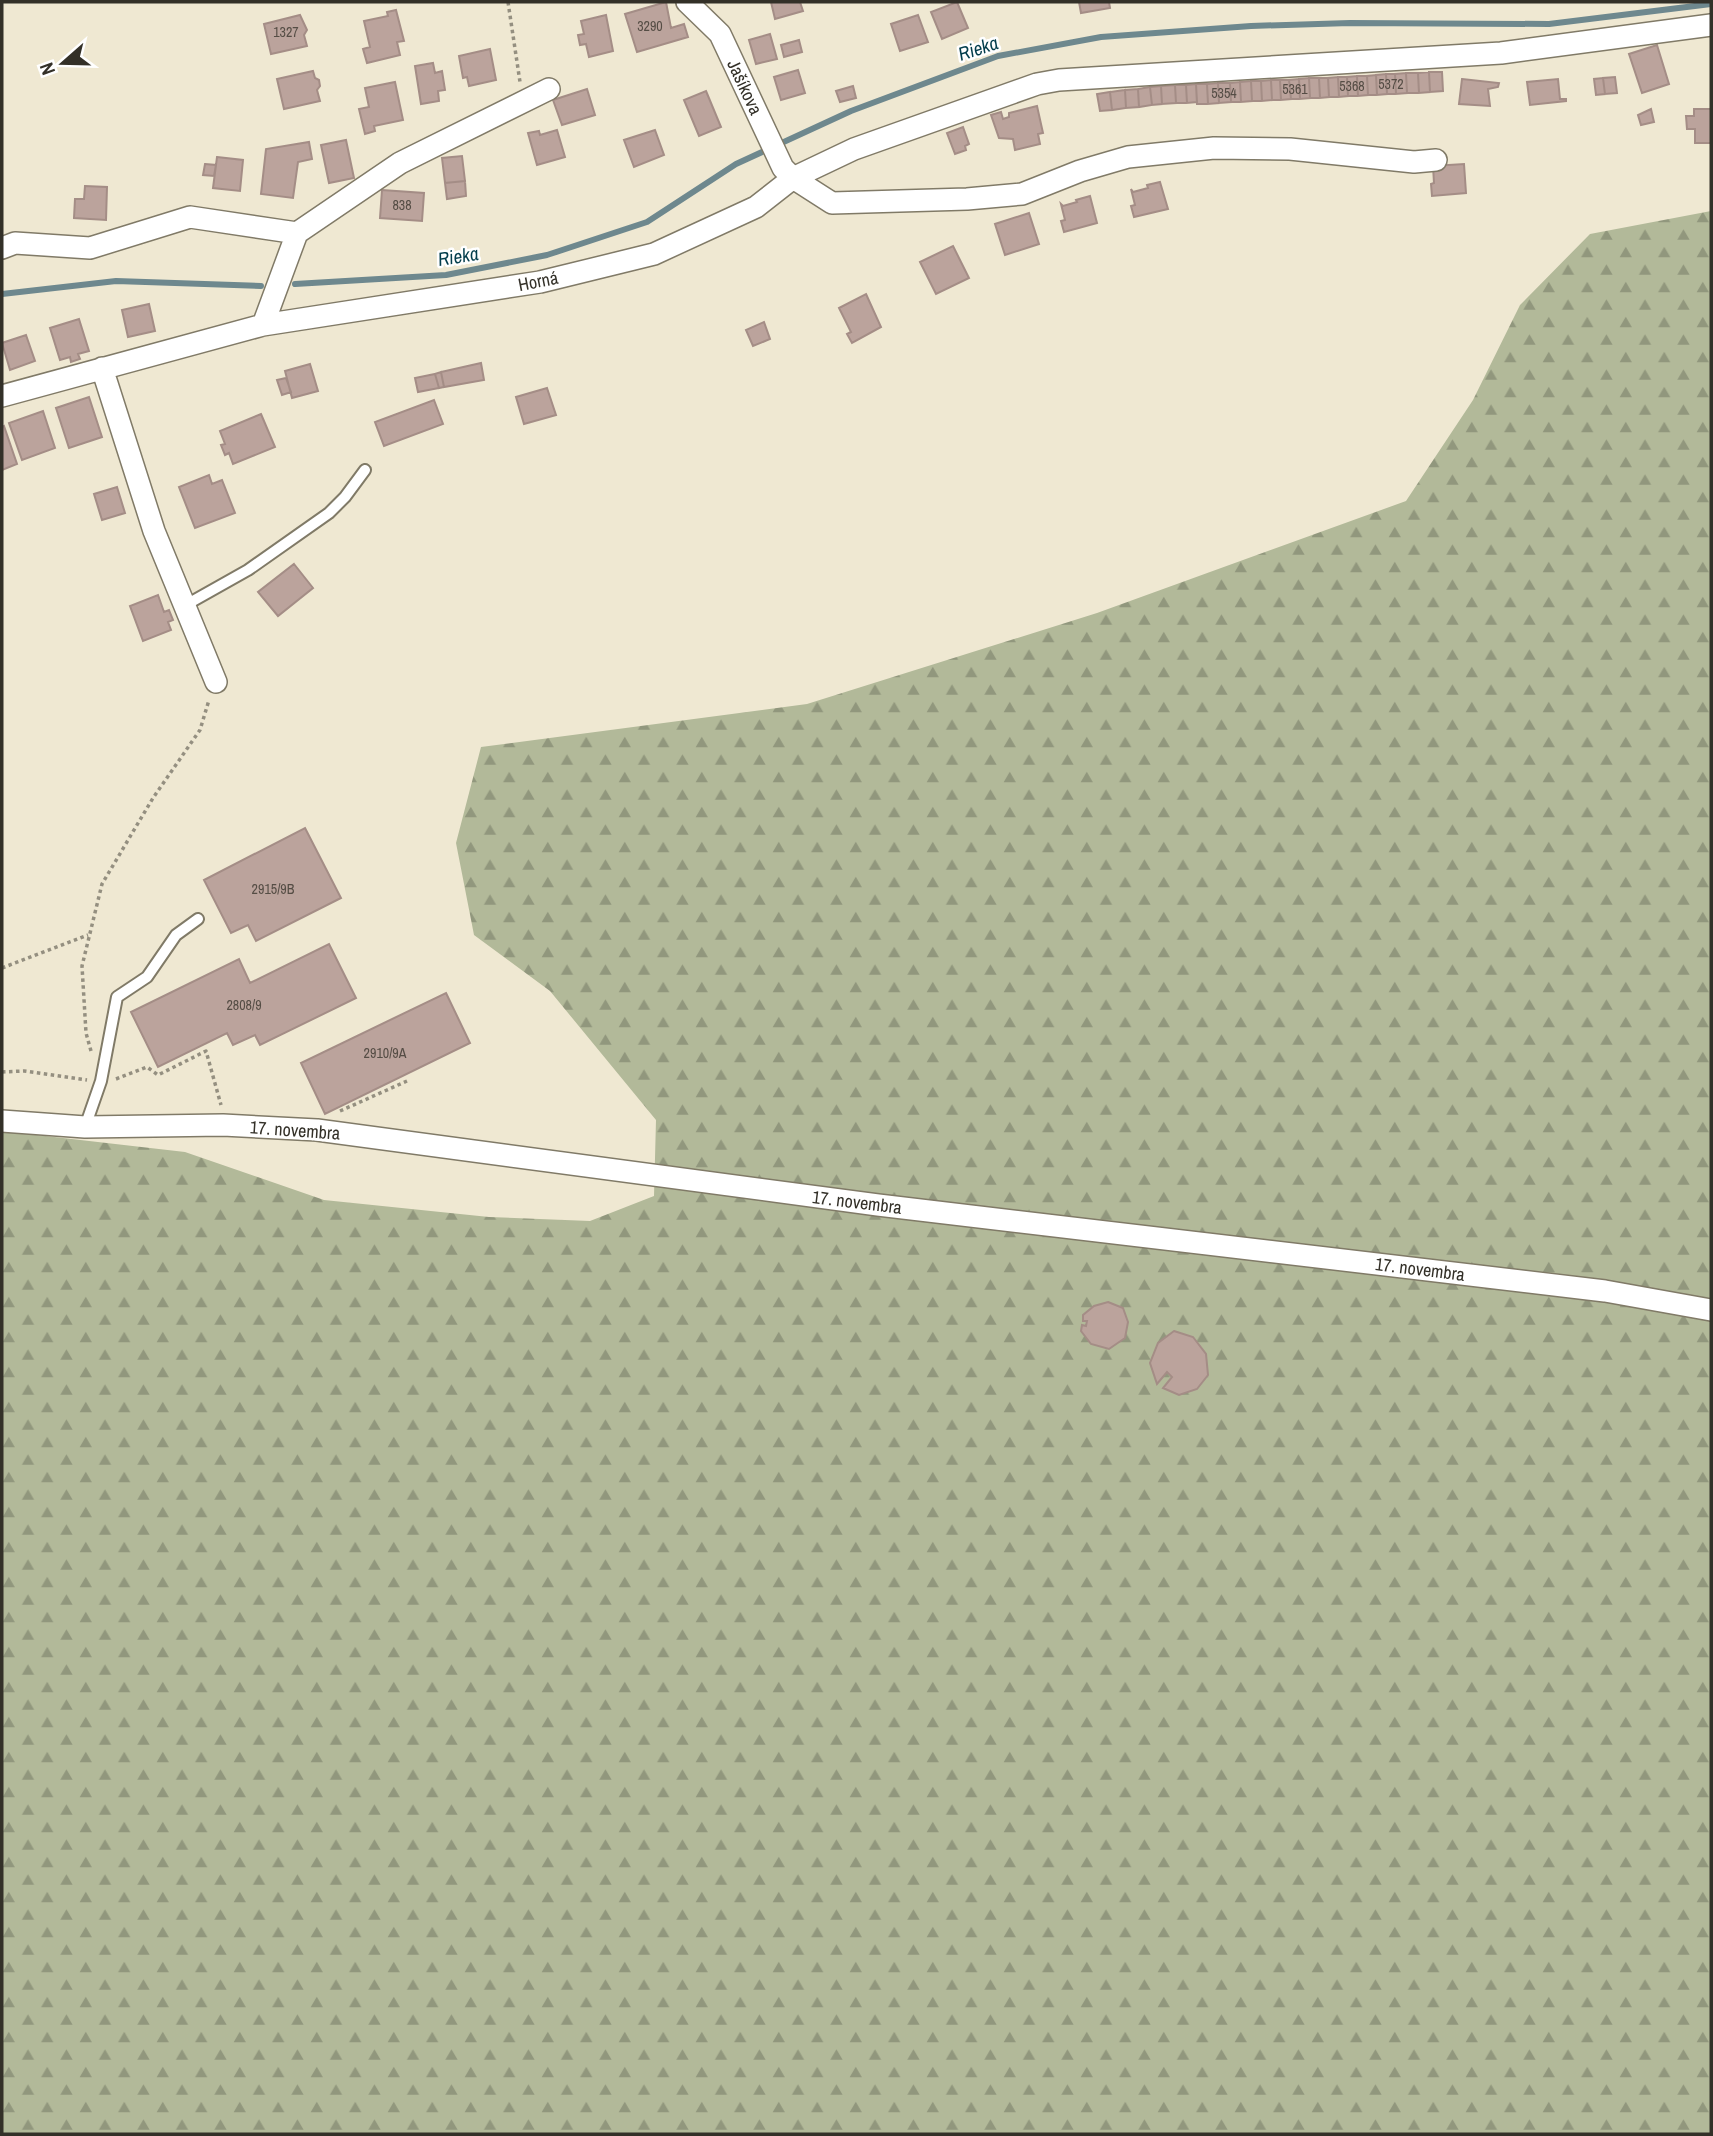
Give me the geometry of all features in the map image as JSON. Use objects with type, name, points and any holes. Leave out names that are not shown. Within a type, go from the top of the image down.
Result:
[{"type":"street","name":"Jašíkova","points":[[687,2],[720,34],[788,173]]},
{"type":"street","name":"Horná","points":[[2,396],[263,325],[540,282],[653,254],[756,207],[788,173],[1022,88],[1048,82],[1501,53],[1711,25]]},
{"type":"street","points":[[263,325],[297,233],[400,163],[549,89]]},
{"type":"street","points":[[788,173],[832,203],[967,199],[1022,194],[1080,171],[1128,157],[1176,151],[1290,149],[1415,162],[1436,160]]},
{"type":"street","points":[[2,248],[15,243],[90,248],[190,216],[297,233]]},
{"type":"street","points":[[102,368],[154,531],[216,682]]},
{"type":"street","name":"17. novembra","points":[[2,1121],[85,1127],[223,1125],[317,1130],[892,1207],[1605,1291],[1711,1310]]},
{"type":"lane","points":[[184,606],[248,570],[328,513],[345,497],[365,470]]},
{"type":"lane","points":[[85,1127],[101,1082],[117,998],[147,977],[176,935],[198,919]]},
{"type":"path","points":[[508,2],[523,102]]},
{"type":"path","points":[[101,1082],[86,1033],[82,966],[102,884],[153,798],[200,730],[216,682]]},
{"type":"path","points":[[2,968],[89,935]]},
{"type":"path","points":[[2,1072],[24,1071],[101,1082],[121,1078],[147,1067],[159,1075],[206,1051],[222,1108],[223,1125]]},
{"type":"path","points":[[317,1130],[329,1116],[407,1081]]},
{"type":"green space","points":[[1711,211],[1711,2134],[2,2134],[2,1131],[185,1152],[324,1200],[489,1217],[590,1221],[654,1196],[656,1120],[550,991],[474,935],[456,843],[481,747],[807,704],[1097,613],[1406,501],[1473,400],[1520,305],[1590,234]]},
{"type":"building","points":[[666,2],[671,28],[684,24],[688,37],[637,52],[625,14]]},
{"type":"building","points":[[771,2],[800,2],[803,11],[775,19]]},
{"type":"building","points":[[957,2],[968,28],[942,39],[931,12]]},
{"type":"building","points":[[1079,2],[1109,2],[1110,8],[1081,13]]},
{"type":"building","points":[[396,10],[404,41],[397,42],[400,55],[367,63],[363,49],[370,47],[364,21],[388,16],[387,12]]},
{"type":"building","points":[[300,15],[307,30],[304,35],[307,46],[271,54],[264,24]]},
{"type":"building","points":[[606,15],[613,51],[589,57],[586,44],[580,45],[578,35],[584,34],[581,21]]},
{"type":"building","points":[[918,15],[928,42],[900,51],[891,24]]},
{"type":"building","points":[[770,34],[777,59],[756,64],[749,40]]},
{"type":"building","points":[[799,40],[802,52],[784,57],[781,45]]},
{"type":"building","points":[[1657,45],[1669,84],[1642,93],[1629,54]]},
{"type":"building","points":[[490,49],[496,80],[469,86],[467,77],[463,78],[459,56]]},
{"type":"building","points":[[433,63],[435,73],[442,71],[445,90],[438,91],[439,101],[421,104],[415,66]]},
{"type":"building","points":[[798,70],[805,93],[781,100],[774,77]]},
{"type":"building","points":[[313,71],[315,78],[319,80],[320,86],[317,90],[320,101],[284,109],[277,79]]},
{"type":"building","points":[[1429,72],[1430,92],[1419,93],[1418,73]]},
{"type":"building","points":[[1429,72],[1442,72],[1443,91],[1430,92]]},
{"type":"building","points":[[1406,73],[1418,73],[1419,93],[1407,93]]},
{"type":"building","points":[[1406,73],[1407,93],[1396,94],[1395,74]]},
{"type":"building","points":[[1386,74],[1395,74],[1396,94],[1387,94]]},
{"type":"building","points":[[1386,74],[1387,94],[1377,95],[1376,75]]},
{"type":"building","points":[[1376,75],[1377,95],[1368,95],[1367,76]]},
{"type":"building","points":[[1357,76],[1358,96],[1348,96],[1347,77]]},
{"type":"building","points":[[1357,76],[1367,76],[1368,95],[1358,96]]},
{"type":"building","points":[[1338,77],[1347,77],[1348,96],[1339,97]]},
{"type":"building","points":[[1338,77],[1339,97],[1329,97],[1328,78]]},
{"type":"building","points":[[1615,77],[1617,93],[1605,94],[1603,78]]},
{"type":"building","points":[[1309,78],[1319,78],[1320,98],[1310,98]]},
{"type":"building","points":[[1309,78],[1310,98],[1300,99],[1299,79]]},
{"type":"building","points":[[1319,78],[1328,78],[1329,97],[1320,98]]},
{"type":"building","points":[[1603,78],[1605,94],[1596,95],[1594,79]]},
{"type":"building","points":[[1299,79],[1300,99],[1291,99],[1289,80]]},
{"type":"building","points":[[1462,79],[1499,83],[1498,87],[1488,89],[1490,106],[1459,104]]},
{"type":"building","points":[[1558,79],[1560,99],[1566,101],[1530,105],[1527,82]]},
{"type":"building","points":[[1271,80],[1280,80],[1281,100],[1272,100]]},
{"type":"building","points":[[1271,80],[1272,100],[1262,101],[1261,81]]},
{"type":"building","points":[[1280,80],[1289,80],[1291,99],[1281,100]]},
{"type":"building","points":[[1251,81],[1261,81],[1262,101],[1252,101]]},
{"type":"building","points":[[1251,81],[1252,101],[1241,102],[1240,82]]},
{"type":"building","points":[[395,82],[403,120],[374,126],[375,131],[365,134],[359,109],[369,107],[365,88]]},
{"type":"building","points":[[1240,82],[1241,102],[1231,102],[1230,83]]},
{"type":"building","points":[[1218,83],[1230,83],[1231,102],[1219,103]]},
{"type":"building","points":[[1218,83],[1219,103],[1208,104],[1207,84]]},
{"type":"building","points":[[1196,84],[1197,102],[1187,103],[1186,85]]},
{"type":"building","points":[[1196,84],[1207,84],[1208,104],[1197,104]]},
{"type":"building","points":[[1175,85],[1176,103],[1162,104],[1161,86]]},
{"type":"building","points":[[1175,85],[1186,85],[1187,103],[1176,103]]},
{"type":"building","points":[[853,86],[856,98],[840,102],[836,91]]},
{"type":"building","points":[[1161,86],[1162,104],[1152,105],[1150,87]]},
{"type":"building","points":[[1150,87],[1152,105],[1139,107],[1138,89]]},
{"type":"building","points":[[587,89],[595,115],[562,125],[553,100]]},
{"type":"building","points":[[1138,89],[1139,107],[1126,108],[1125,90]]},
{"type":"building","points":[[1125,90],[1126,108],[1112,110],[1110,92]]},
{"type":"building","points":[[706,91],[721,127],[699,136],[684,100]]},
{"type":"building","points":[[1110,92],[1112,110],[1100,111],[1097,94]]},
{"type":"building","points":[[1037,106],[1043,133],[1038,134],[1040,144],[1015,150],[1013,139],[999,138],[991,115],[1001,112],[1003,119],[1009,117],[1009,113]]},
{"type":"building","points":[[1651,109],[1654,122],[1641,125],[1638,115]]},
{"type":"building","points":[[1694,109],[1711,109],[1711,143],[1695,143],[1695,129],[1687,129],[1686,116],[1694,116]]},
{"type":"building","points":[[963,127],[969,144],[965,146],[966,150],[955,154],[947,133]]},
{"type":"building","points":[[557,130],[565,157],[537,165],[528,133],[539,131],[540,135]]},
{"type":"building","points":[[655,130],[664,155],[634,167],[624,140]]},
{"type":"building","points":[[346,140],[354,178],[329,183],[321,145]]},
{"type":"building","points":[[309,142],[312,159],[298,162],[293,198],[261,194],[266,149]]},
{"type":"building","points":[[462,156],[465,181],[445,183],[442,158]]},
{"type":"building","points":[[217,157],[243,160],[240,191],[213,188]]},
{"type":"building","points":[[205,164],[216,165],[214,176],[203,175]]},
{"type":"building","points":[[1464,164],[1466,193],[1432,196],[1433,166]]},
{"type":"building","points":[[465,181],[466,196],[447,199],[445,183]]},
{"type":"building","points":[[1160,182],[1168,209],[1134,217],[1131,206],[1135,205],[1131,189],[1133,192]]},
{"type":"building","points":[[85,186],[107,187],[106,220],[74,218],[75,199],[84,199]]},
{"type":"building","points":[[382,190],[424,193],[422,221],[380,218]]},
{"type":"building","points":[[1090,196],[1097,223],[1064,232],[1061,221],[1065,220],[1061,204],[1063,206]]},
{"type":"building","points":[[1029,213],[1039,244],[1005,255],[995,224]]},
{"type":"building","points":[[953,246],[969,278],[936,294],[920,262]]},
{"type":"building","points":[[866,294],[881,327],[852,343],[847,334],[851,332],[839,308]]},
{"type":"building","points":[[149,304],[155,331],[128,337],[122,310]]},
{"type":"building","points":[[79,319],[89,351],[78,354],[80,359],[71,362],[70,357],[60,360],[50,328]]},
{"type":"building","points":[[764,322],[770,339],[753,346],[746,330]]},
{"type":"building","points":[[26,335],[35,361],[10,370],[2,343]]},
{"type":"building","points":[[481,363],[484,380],[444,387],[441,372]]},
{"type":"building","points":[[310,364],[318,391],[292,398],[285,371]]},
{"type":"building","points":[[441,372],[444,387],[439,388],[435,374]]},
{"type":"building","points":[[435,374],[439,388],[418,392],[415,378]]},
{"type":"building","points":[[286,378],[291,392],[282,395],[277,380]]},
{"type":"building","points":[[547,388],[556,415],[524,424],[516,397]]},
{"type":"building","points":[[89,397],[102,437],[69,448],[56,408]]},
{"type":"building","points":[[434,400],[443,424],[384,446],[375,422]]},
{"type":"building","points":[[43,411],[55,448],[22,460],[9,423]]},
{"type":"building","points":[[261,414],[275,447],[233,464],[229,453],[225,455],[221,445],[225,444],[220,431]]},
{"type":"building","points":[[4,426],[17,464],[2,470],[2,427]]},
{"type":"building","points":[[209,475],[212,484],[222,480],[235,513],[195,528],[179,487]]},
{"type":"building","points":[[117,487],[125,513],[102,520],[94,494]]},
{"type":"building","points":[[294,564],[313,588],[278,616],[258,592]]},
{"type":"building","points":[[158,595],[164,612],[169,610],[173,620],[168,622],[171,630],[143,641],[130,606]]},
{"type":"building","points":[[305,828],[341,898],[256,941],[248,925],[231,933],[204,880]]},
{"type":"building","points":[[329,944],[356,998],[260,1045],[255,1035],[233,1045],[227,1033],[158,1067],[131,1012],[239,959],[250,983]]},
{"type":"building","points":[[446,993],[470,1043],[325,1114],[301,1063]]},
{"type":"building","points":[[1108,1302],[1123,1308],[1128,1322],[1125,1338],[1109,1349],[1091,1344],[1081,1331],[1082,1325],[1086,1326],[1087,1321],[1083,1321],[1083,1315],[1094,1306]]},
{"type":"building","points":[[1174,1331],[1193,1337],[1206,1354],[1208,1375],[1197,1389],[1179,1395],[1163,1388],[1172,1377],[1167,1372],[1157,1384],[1150,1363],[1158,1343]]},
{"type":"waterway","name":"Rieka","points":[[295,284],[446,275],[547,255],[647,222],[736,164],[851,111],[998,56],[1101,37],[1251,26],[1350,23],[1549,24],[1711,4]]},
{"type":"waterway","name":"Rieka","points":[[2,294],[116,281],[261,286]]}]
